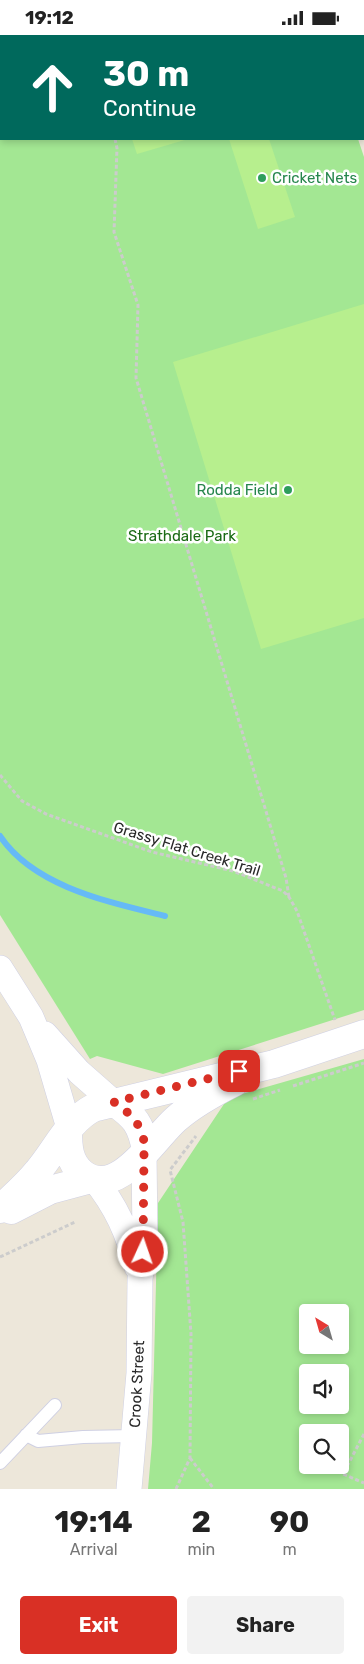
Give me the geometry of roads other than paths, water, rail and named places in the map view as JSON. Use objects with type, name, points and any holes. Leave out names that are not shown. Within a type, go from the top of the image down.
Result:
[{"type":"street","points":[[0,968],[31,1017],[79,1072],[132,1116],[138,1124],[145,1151]]},
{"type":"street","points":[[31,1017],[56,1079],[68,1129],[70,1155],[75,1165],[92,1179]]},
{"type":"street","points":[[0,1209],[36,1173],[82,1113],[113,1102],[274,1064],[354,1038]]},
{"type":"street","points":[[0,1216],[50,1190],[92,1179],[116,1177],[125,1172],[176,1119],[202,1100],[274,1064]]},
{"type":"street","name":"Crook Street","points":[[129,1489],[139,1373],[140,1279],[145,1238],[145,1151]]},
{"type":"street","name":"Crook Street","points":[[92,1179],[110,1199],[120,1218],[130,1242],[140,1279]]},
{"type":"lane","points":[[0,1463],[54,1405]]},
{"type":"lane","points":[[26,1435],[38,1441],[83,1437],[134,1436]]},
{"type":"waterway","points":[[0,836],[15,854],[32,868],[52,880],[97,898],[165,916]]},
{"type":"place","name":"Cricket Nets","points":[[262,178]]},
{"type":"place","name":"Rodda Field","points":[[288,490]]},
{"type":"park label","name":"Strathdale Park","points":[[182,536]]}]
